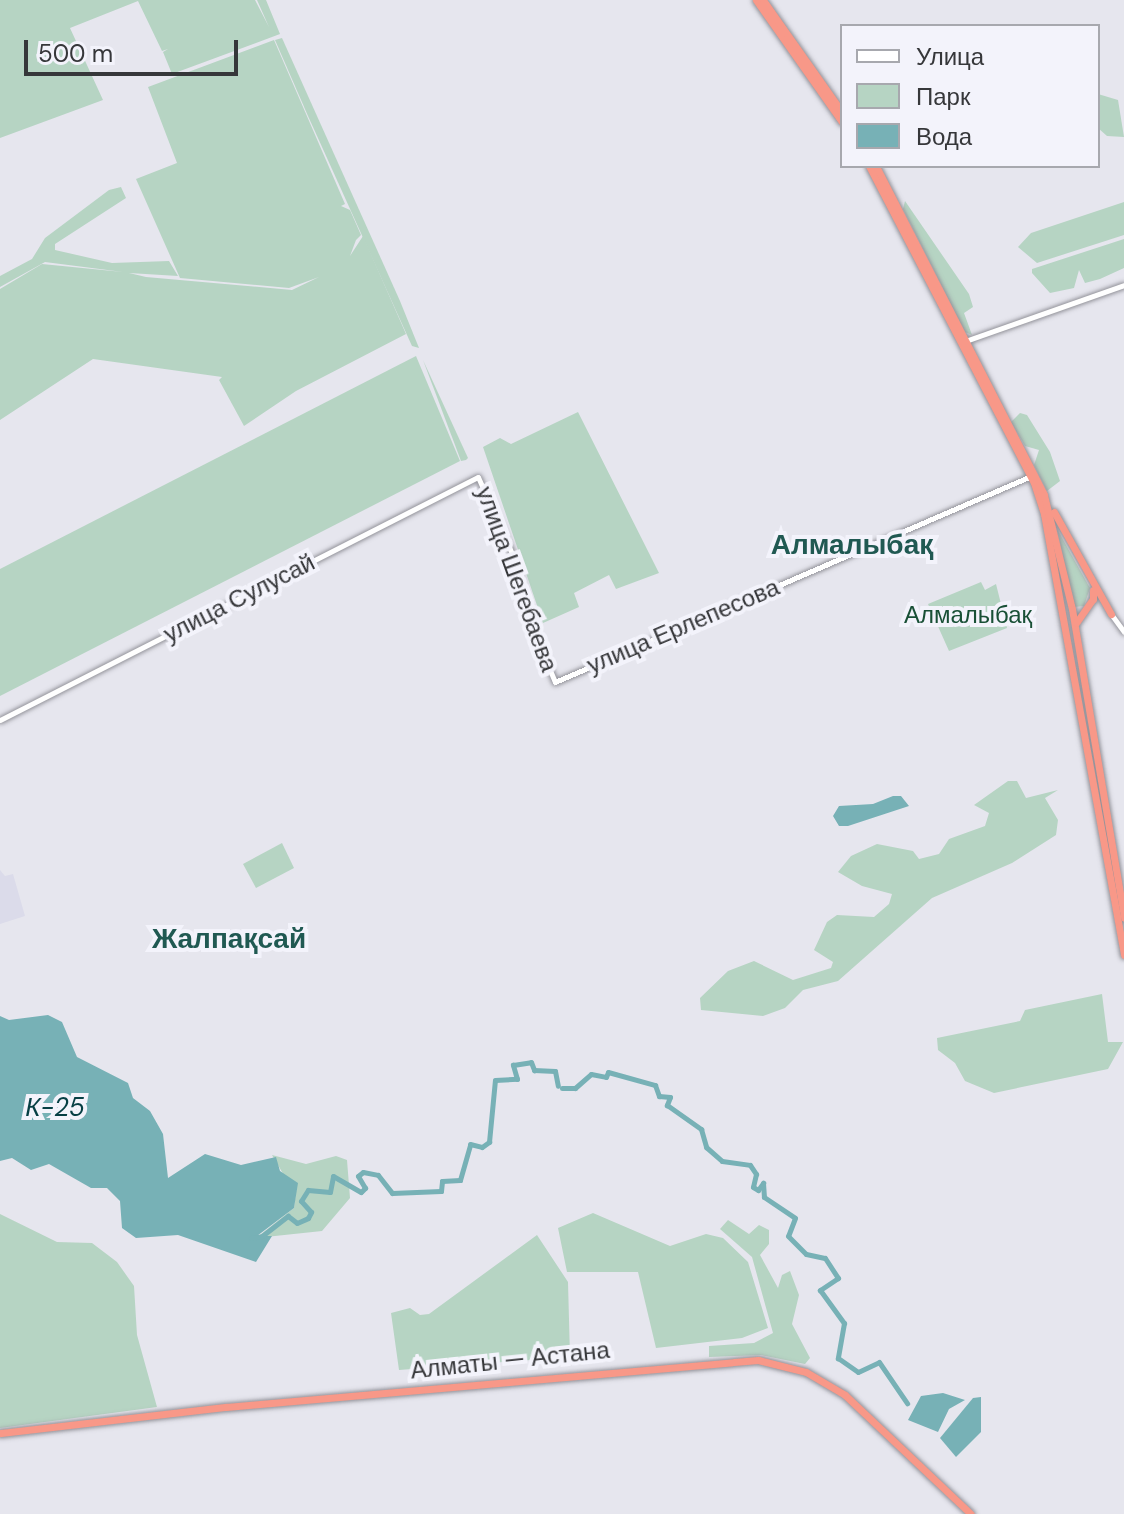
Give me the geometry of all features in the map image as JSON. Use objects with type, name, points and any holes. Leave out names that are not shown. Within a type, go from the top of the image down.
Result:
[{"type":"highway","points":[[756,0],[840,112]]},
{"type":"highway","points":[[763,0],[840,112]]},
{"type":"highway","points":[[870,168],[1031,476],[1063,599],[1124,955]]},
{"type":"highway","points":[[877,168],[968,340],[1091,586],[1111,614]]},
{"type":"highway","points":[[1040,482],[1072,609],[1124,918]]},
{"type":"highway","points":[[1076,637],[1077,616],[1093,599],[1091,586]]},
{"type":"highway","points":[[1063,599],[1072,609]]},
{"type":"highway","points":[[1072,609],[1098,606],[1111,614]]},
{"type":"highway","name":"Алматы — Астана","points":[[0,1433],[226,1407],[758,1360],[806,1372],[845,1395],[971,1514]]},
{"type":"main road","points":[[968,340],[1124,285]]},
{"type":"main road","name":"улица Ерлепесова","points":[[555,682],[1031,476]]},
{"type":"main road","name":"улица Шегебаева","points":[[478,477],[517,565],[530,623],[555,682]]},
{"type":"main road","name":"улица Сулусай","points":[[0,720],[478,477]]},
{"type":"main road","points":[[1111,614],[1124,632]]},
{"type":"shaded area","points":[[0,870],[5,876],[13,874],[25,916],[0,924]]},
{"type":"green space","points":[[0,0],[255,0],[269,27],[257,0],[266,0],[280,34],[172,74],[163,52],[168,49],[162,51],[138,1],[70,28],[103,100],[0,138]]},
{"type":"green space","points":[[282,38],[419,348],[412,346],[308,116],[275,40]]},
{"type":"green space","points":[[274,40],[345,204],[341,206],[350,210],[361,235],[350,256],[363,236],[406,334],[296,391],[244,426],[219,380],[222,377],[93,359],[0,420],[0,289],[42,264],[123,272],[45,262],[0,287],[0,276],[32,259],[45,238],[109,190],[121,187],[126,198],[55,244],[55,250],[112,263],[169,261],[178,276],[129,273],[146,277],[292,290],[319,277],[289,288],[180,278],[136,179],[177,163],[148,87]]},
{"type":"green space","points":[[1100,95],[1118,100],[1124,137],[1107,136],[1100,130]]},
{"type":"green space","points":[[905,201],[969,294],[973,307],[964,313],[972,335],[965,332],[903,209]]},
{"type":"green space","points":[[1124,202],[1124,235],[1037,263],[1018,247],[1031,233]]},
{"type":"green space","points":[[1124,239],[1124,268],[1100,279],[1085,283],[1079,270],[1074,288],[1050,293],[1032,273],[1032,269]]},
{"type":"green space","points":[[416,356],[460,461],[0,696],[0,569]]},
{"type":"green space","points":[[423,360],[468,458],[466,460],[461,461]]},
{"type":"green space","points":[[578,412],[659,573],[616,589],[609,575],[574,593],[579,607],[543,623],[483,447],[500,438],[511,444]]},
{"type":"green space","points":[[1020,413],[1027,415],[1050,452],[1060,481],[1047,491],[1034,465],[1039,450],[1025,446],[1011,422]]},
{"type":"green space","points":[[1057,529],[1090,588],[1084,606],[1074,607]]},
{"type":"green space","name":"Алмалыбақ","points":[[981,582],[985,590],[996,584],[1007,628],[949,651],[928,604]]},
{"type":"green space","points":[[1008,781],[1017,781],[1026,798],[1058,790],[1045,798],[1058,820],[1056,835],[1012,863],[932,898],[838,981],[803,990],[785,1008],[763,1016],[701,1010],[700,998],[728,971],[754,961],[793,980],[831,968],[833,962],[814,950],[827,922],[837,915],[874,917],[889,904],[892,894],[862,886],[838,872],[851,856],[877,844],[913,851],[919,859],[939,854],[949,839],[985,826],[989,813],[974,805]]},
{"type":"green space","points":[[282,843],[294,868],[256,888],[243,864]]},
{"type":"green space","points":[[1102,994],[1108,1042],[1123,1042],[1108,1069],[994,1093],[965,1081],[955,1063],[938,1050],[937,1038],[1020,1021],[1025,1010]]},
{"type":"green space","points":[[272,1155],[306,1164],[336,1156],[347,1160],[350,1198],[322,1231],[256,1238],[294,1208],[297,1183],[285,1177]]},
{"type":"green space","points":[[593,1213],[670,1246],[706,1234],[723,1238],[748,1262],[768,1328],[742,1338],[656,1348],[638,1272],[567,1272],[558,1228]]},
{"type":"green space","points":[[0,1214],[57,1242],[92,1243],[117,1262],[134,1286],[137,1335],[157,1407],[0,1428]]},
{"type":"green space","points":[[728,1220],[749,1234],[759,1225],[769,1230],[769,1244],[760,1255],[778,1288],[782,1275],[790,1271],[799,1295],[792,1324],[810,1358],[805,1364],[761,1355],[709,1357],[709,1346],[754,1343],[773,1333],[752,1257],[720,1229]]},
{"type":"green space","points":[[537,1235],[568,1282],[570,1357],[399,1370],[391,1313],[410,1308],[420,1315],[429,1314]]},
{"type":"water","points":[[901,796],[909,806],[848,826],[839,826],[833,816],[839,806],[873,804]]},
{"type":"water","name":"К-25","points":[[48,1015],[62,1022],[77,1057],[128,1083],[133,1098],[150,1111],[163,1134],[168,1178],[205,1154],[241,1165],[276,1157],[280,1171],[298,1183],[294,1208],[257,1236],[272,1236],[256,1262],[178,1235],[136,1238],[122,1228],[120,1201],[107,1188],[91,1188],[49,1164],[31,1170],[12,1158],[0,1161],[0,1016],[9,1020]]},
{"type":"water","points":[[943,1393],[965,1400],[949,1409],[938,1432],[908,1420],[921,1396]]},
{"type":"water","points":[[981,1397],[981,1432],[956,1457],[940,1438],[973,1398]]},
{"type":"waterway","points":[[251,1238],[262,1236],[288,1216],[297,1223],[308,1218],[311,1212],[301,1201],[308,1190],[330,1192],[333,1176],[361,1192],[365,1188],[358,1176],[363,1172],[378,1175],[392,1193],[441,1191],[442,1181],[460,1180],[470,1144],[482,1147],[489,1142],[495,1080],[517,1079],[513,1065],[531,1062],[534,1070],[555,1071],[558,1086]]},
{"type":"waterway","points":[[562,1088],[575,1088],[591,1074],[606,1077],[608,1072],[655,1085],[659,1096],[670,1097],[667,1105],[701,1129],[706,1147],[722,1161],[750,1165],[756,1174],[753,1187],[758,1190],[763,1183],[764,1197],[795,1218],[788,1236],[806,1254],[825,1258],[838,1278],[820,1290],[844,1323],[838,1358],[858,1372],[879,1362],[907,1403]]},
{"type":"district","name":"Алмалыбақ","points":[[852,545]]},
{"type":"district","name":"Жалпақсай","points":[[229,939]]}]
